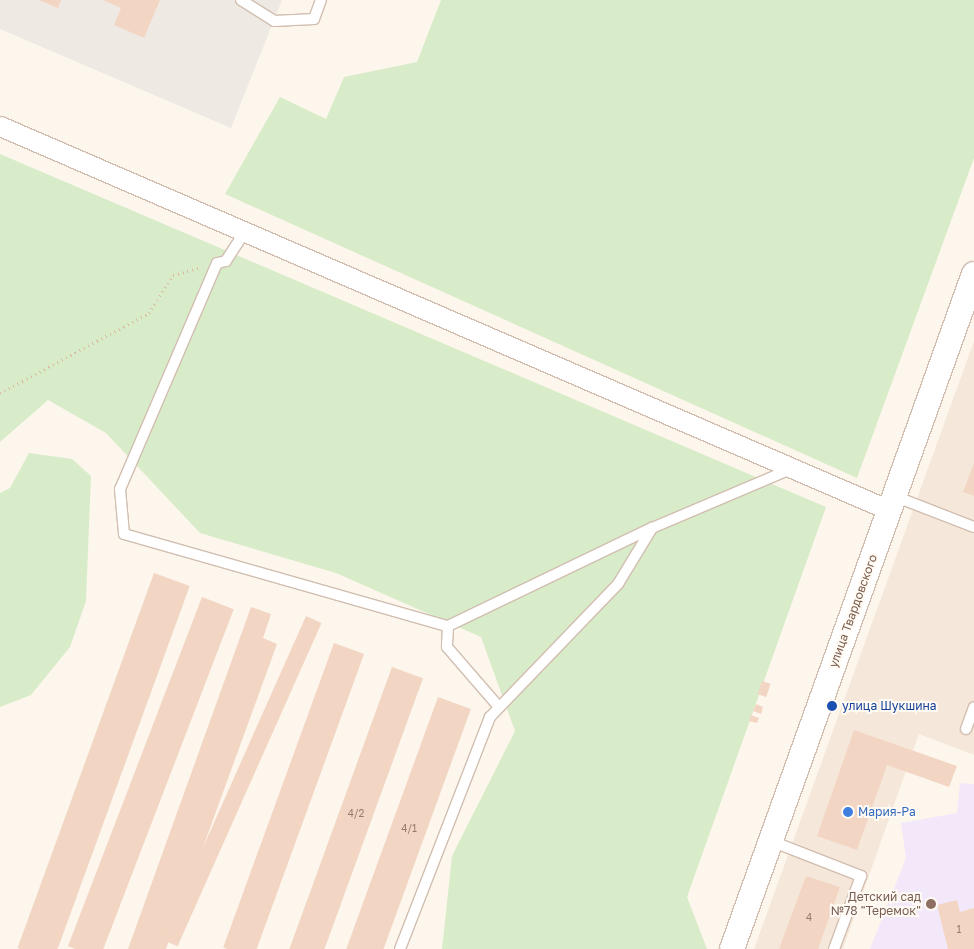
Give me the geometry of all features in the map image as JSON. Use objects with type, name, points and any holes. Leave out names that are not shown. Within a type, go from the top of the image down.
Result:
[{"type":"street","points":[[0,126],[246,230],[791,469],[892,503]]},
{"type":"street","name":"улица Твардовского","points":[[732,949],[974,274]]},
{"type":"lane","points":[[241,0],[274,21],[314,19],[322,0]]},
{"type":"lane","points":[[246,230],[226,261],[217,263],[120,489],[124,534],[448,626],[652,528],[791,469]]},
{"type":"lane","points":[[892,503],[974,527]]},
{"type":"lane","points":[[400,949],[490,717],[618,584],[652,528]]},
{"type":"lane","points":[[448,626],[447,647],[499,707]]},
{"type":"lane","points":[[966,729],[974,707]]},
{"type":"lane","points":[[771,841],[861,876],[834,949]]},
{"type":"path","points":[[0,392],[149,313],[174,275],[217,263]]},
{"type":"shaded area","points":[[0,0],[282,0],[231,128],[0,29]]},
{"type":"shaded area","points":[[974,341],[974,755],[919,734],[843,949],[754,949]]},
{"type":"shaded area","name":"Детский сад №78 \"Теремок\"","points":[[960,783],[974,784],[974,949],[870,949],[906,858],[901,823],[957,813]]},
{"type":"green space","points":[[441,0],[974,0],[974,158],[857,478],[225,194],[280,97],[326,119],[344,77],[417,62]]},
{"type":"green space","points":[[0,154],[826,507],[687,897],[707,949],[442,949],[452,856],[515,731],[481,637],[336,573],[200,533],[106,433],[48,400],[0,442]]},
{"type":"green space","points":[[29,453],[72,459],[91,476],[86,601],[70,647],[31,695],[0,707],[0,493],[10,488]]},
{"type":"building","points":[[39,0],[61,0],[58,8]]},
{"type":"building","points":[[103,0],[160,0],[144,38],[114,25],[121,8]]},
{"type":"building","points":[[974,463],[974,496],[963,492]]},
{"type":"building","points":[[154,573],[190,586],[58,949],[18,948]]},
{"type":"building","points":[[202,597],[234,609],[103,949],[75,949],[68,946]]},
{"type":"building","points":[[251,607],[271,614],[263,638],[277,644],[166,949],[128,949]]},
{"type":"building","points":[[306,616],[322,623],[178,946],[162,939]]},
{"type":"building","points":[[334,643],[364,654],[257,949],[223,947]]},
{"type":"building","points":[[392,667],[423,678],[324,949],[289,949]]},
{"type":"building","points":[[762,681],[771,684],[766,697],[758,694]]},
{"type":"building","points":[[438,697],[471,709],[384,949],[346,949]]},
{"type":"building","points":[[756,704],[763,707],[761,714],[753,711]]},
{"type":"building","points":[[751,715],[759,718],[757,723],[749,721]]},
{"type":"building","name":"Мария-Ра","points":[[854,730],[957,766],[949,787],[887,765],[857,850],[817,836]]},
{"type":"building","points":[[806,876],[840,887],[818,949],[779,949]]},
{"type":"building","points":[[957,900],[960,912],[974,908],[974,949],[948,949],[937,905]]},
{"type":"place","name":"улица Шукшина","points":[[832,706]]},
{"type":"place","name":"Мария-Ра","points":[[848,812]]},
{"type":"place","name":"Детский сад №78 \"Теремок\"","points":[[931,904]]}]
